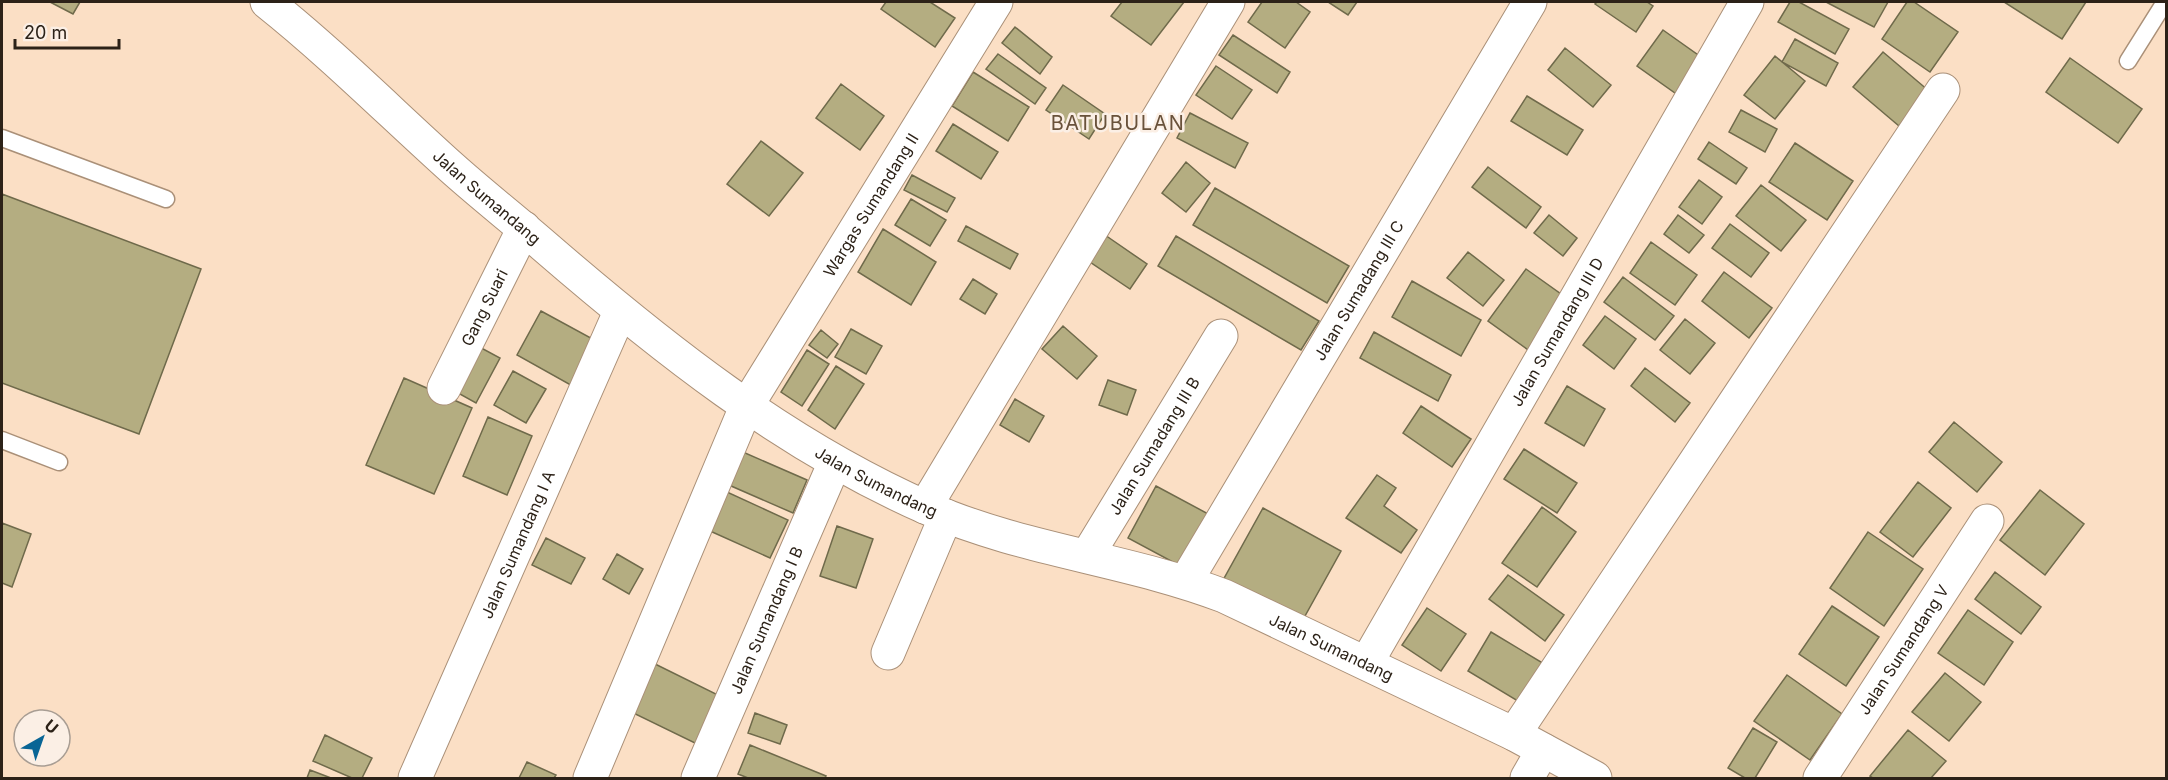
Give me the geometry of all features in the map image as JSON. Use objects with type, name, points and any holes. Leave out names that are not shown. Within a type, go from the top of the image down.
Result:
[{"type":"street","name":"Jalan Sumandang","points":[[267,2],[310,37],[454,170],[620,312],[746,407],[835,462],[935,512],[980,530],[1186,581],[1224,596],[1367,662],[1514,734],[1595,778]]},
{"type":"street","name":"Wargas Sumandang II","points":[[590,778],[746,407],[996,2]]},
{"type":"street","points":[[888,653],[935,512],[1228,2]]},
{"type":"street","name":"Jalan Sumadang III C","points":[[1186,581],[1530,2]]},
{"type":"street","name":"Jalan Sumandang III D","points":[[1367,662],[1747,2]]},
{"type":"street","points":[[1514,734],[1943,90]]},
{"type":"street","name":"Gang Suari","points":[[444,388],[524,228]]},
{"type":"street","name":"Jalan Sumandang I A","points":[[415,778],[620,312]]},
{"type":"street","name":"Jalan Sumadang III B","points":[[1087,556],[1221,336]]},
{"type":"street","name":"Jalan Sumandang I B","points":[[698,778],[835,462]]},
{"type":"street","name":"Jalan Sumandang V","points":[[1820,778],[1987,521]]},
{"type":"street","points":[[1527,778],[1543,750]]},
{"type":"lane","points":[[2128,61],[2165,2]]},
{"type":"lane","points":[[2,138],[166,199]]},
{"type":"lane","points":[[2,440],[59,462]]},
{"type":"building","points":[[50,2],[80,2],[73,14]]},
{"type":"building","points":[[886,2],[930,2],[955,18],[935,47],[881,9]]},
{"type":"building","points":[[1122,2],[1184,2],[1151,45],[1111,16]]},
{"type":"building","points":[[1262,2],[1296,2],[1310,12],[1285,48],[1248,22]]},
{"type":"building","points":[[1328,2],[1357,2],[1348,15]]},
{"type":"building","points":[[1597,2],[1647,2],[1653,6],[1636,32],[1595,4]]},
{"type":"building","points":[[1790,2],[1799,2],[1849,29],[1835,54],[1778,22]]},
{"type":"building","points":[[1826,2],[1888,2],[1874,27]]},
{"type":"building","points":[[1907,2],[1914,2],[1958,32],[1930,72],[1882,39]]},
{"type":"building","points":[[2004,2],[2086,2],[2062,39]]},
{"type":"building","points":[[1015,27],[1052,57],[1040,74],[1002,43]]},
{"type":"building","points":[[1663,30],[1708,62],[1682,98],[1637,66]]},
{"type":"building","points":[[1233,35],[1290,72],[1277,93],[1219,55]]},
{"type":"building","points":[[1795,39],[1838,63],[1826,86],[1782,62]]},
{"type":"building","points":[[1565,48],[1611,85],[1593,107],[1548,70]]},
{"type":"building","points":[[1883,52],[1929,91],[1899,126],[1853,87]]},
{"type":"building","points":[[998,54],[1046,88],[1035,104],[986,69]]},
{"type":"building","points":[[1775,56],[1805,81],[1775,119],[1744,95]]},
{"type":"building","points":[[2070,58],[2142,109],[2118,143],[2046,92]]},
{"type":"building","points":[[1216,66],[1252,90],[1232,119],[1196,95]]},
{"type":"building","points":[[973,72],[1029,107],[1008,141],[952,106]]},
{"type":"building","points":[[841,84],[884,116],[860,150],[816,118]]},
{"type":"building","points":[[1063,85],[1105,114],[1089,139],[1046,110]]},
{"type":"building","points":[[1527,96],[1583,130],[1567,155],[1511,121]]},
{"type":"building","points":[[1741,110],[1777,129],[1765,152],[1729,132]]},
{"type":"building","points":[[1190,113],[1248,143],[1235,168],[1177,138]]},
{"type":"building","points":[[953,124],[998,152],[981,179],[936,151]]},
{"type":"building","points":[[761,141],[803,173],[769,216],[727,184]]},
{"type":"building","points":[[1709,142],[1747,168],[1736,184],[1698,159]]},
{"type":"building","points":[[1795,143],[1853,181],[1827,220],[1769,182]]},
{"type":"building","points":[[1186,162],[1210,183],[1186,212],[1162,193]]},
{"type":"building","points":[[1488,167],[1541,207],[1526,228],[1472,187]]},
{"type":"building","points":[[912,175],[955,198],[947,212],[904,190]]},
{"type":"building","points":[[1699,180],[1722,197],[1702,224],[1679,207]]},
{"type":"building","points":[[1761,185],[1806,220],[1781,251],[1736,216]]},
{"type":"building","points":[[1215,188],[1349,266],[1327,303],[1193,225]]},
{"type":"building","points":[[2,194],[201,269],[139,434],[2,383]]},
{"type":"building","points":[[911,199],[946,220],[930,246],[895,225]]},
{"type":"building","points":[[1549,215],[1577,238],[1563,256],[1534,233]]},
{"type":"building","points":[[1678,215],[1704,235],[1689,253],[1664,234]]},
{"type":"building","points":[[1730,224],[1769,253],[1751,277],[1712,248]]},
{"type":"building","points":[[966,226],[1018,254],[1010,269],[958,241]]},
{"type":"building","points":[[883,229],[936,262],[911,305],[858,272]]},
{"type":"building","points":[[1105,235],[1147,264],[1130,289],[1087,260]]},
{"type":"building","points":[[1176,236],[1319,321],[1301,350],[1158,266]]},
{"type":"building","points":[[1651,242],[1697,275],[1675,305],[1630,273]]},
{"type":"building","points":[[1468,252],[1504,280],[1483,306],[1447,278]]},
{"type":"building","points":[[1526,269],[1568,299],[1531,352],[1488,321]]},
{"type":"building","points":[[1724,272],[1772,308],[1749,338],[1702,301]]},
{"type":"building","points":[[1623,277],[1674,316],[1655,340],[1604,302]]},
{"type":"building","points":[[973,279],[997,294],[985,314],[960,299]]},
{"type":"building","points":[[1412,281],[1481,320],[1461,356],[1392,317]]},
{"type":"building","points":[[541,311],[600,343],[576,388],[517,355]]},
{"type":"building","points":[[1605,316],[1636,339],[1614,369],[1583,345]]},
{"type":"building","points":[[1685,319],[1715,343],[1690,374],[1660,350]]},
{"type":"building","points":[[1063,326],[1097,356],[1077,379],[1042,349]]},
{"type":"building","points":[[851,329],[882,346],[866,374],[835,357]]},
{"type":"building","points":[[821,330],[838,344],[827,358],[809,345]]},
{"type":"building","points":[[1374,332],[1451,375],[1438,401],[1360,358]]},
{"type":"building","points":[[472,343],[500,358],[476,403],[449,388]]},
{"type":"building","points":[[807,350],[829,364],[802,406],[781,392]]},
{"type":"building","points":[[836,366],[864,384],[835,429],[808,410]]},
{"type":"building","points":[[1645,368],[1690,403],[1675,422],[1631,386]]},
{"type":"building","points":[[513,371],[546,389],[526,423],[494,405]]},
{"type":"building","points":[[404,378],[472,408],[434,494],[366,465]]},
{"type":"building","points":[[1108,380],[1136,390],[1127,415],[1099,405]]},
{"type":"building","points":[[1567,386],[1605,409],[1584,446],[1545,423]]},
{"type":"building","points":[[1015,399],[1044,416],[1029,442],[1000,425]]},
{"type":"building","points":[[1421,406],[1471,439],[1452,467],[1403,433]]},
{"type":"building","points":[[488,417],[532,436],[507,495],[463,476]]},
{"type":"building","points":[[1954,422],[2002,462],[1977,492],[1929,452]]},
{"type":"building","points":[[736,449],[807,480],[793,513],[722,482]]},
{"type":"building","points":[[1524,449],[1577,483],[1557,513],[1504,479]]},
{"type":"building","points":[[1377,475],[1396,488],[1384,506],[1417,530],[1401,553],[1346,518]]},
{"type":"building","points":[[1918,482],[1951,508],[1913,557],[1880,532]]},
{"type":"building","points":[[1156,486],[1212,516],[1184,568],[1128,538]]},
{"type":"building","points":[[716,487],[788,520],[770,558],[699,526]]},
{"type":"building","points":[[2040,490],[2084,524],[2045,575],[2000,540]]},
{"type":"building","points":[[1542,507],[1576,532],[1537,587],[1502,563]]},
{"type":"building","points":[[1263,508],[1341,551],[1300,625],[1222,582]]},
{"type":"building","points":[[2,523],[31,534],[12,587],[2,583]]},
{"type":"building","points":[[837,526],[873,539],[856,588],[820,576]]},
{"type":"building","points":[[1868,532],[1923,569],[1884,626],[1830,588]]},
{"type":"building","points":[[546,538],[585,558],[571,584],[532,565]]},
{"type":"building","points":[[617,554],[643,569],[629,594],[603,579]]},
{"type":"building","points":[[1995,572],[2041,607],[2021,634],[1975,599]]},
{"type":"building","points":[[1508,575],[1564,615],[1545,641],[1489,599]]},
{"type":"building","points":[[1832,606],[1879,637],[1846,686],[1799,654]]},
{"type":"building","points":[[1427,608],[1466,634],[1441,671],[1402,645]]},
{"type":"building","points":[[1968,610],[2013,642],[1984,685],[1938,653]]},
{"type":"building","points":[[1491,632],[1551,668],[1528,707],[1468,671]]},
{"type":"building","points":[[649,661],[720,696],[697,744],[625,709]]},
{"type":"building","points":[[1945,673],[1981,702],[1949,741],[1912,712]]},
{"type":"building","points":[[1787,675],[1842,714],[1810,760],[1754,721]]},
{"type":"building","points":[[755,713],[787,725],[780,744],[748,733]]},
{"type":"building","points":[[1753,728],[1777,742],[1755,778],[1745,778],[1728,768]]},
{"type":"building","points":[[1908,730],[1946,761],[1931,778],[1873,778],[1870,776]]},
{"type":"building","points":[[325,735],[372,758],[362,778],[352,778],[313,761]]},
{"type":"building","points":[[750,745],[826,776],[825,778],[748,778],[738,774]]},
{"type":"building","points":[[527,762],[556,775],[554,778],[519,778]]},
{"type":"building","points":[[310,770],[331,778],[307,778]]},
{"type":"district","name":"BATUBULAN","points":[[1118,123]]}]
